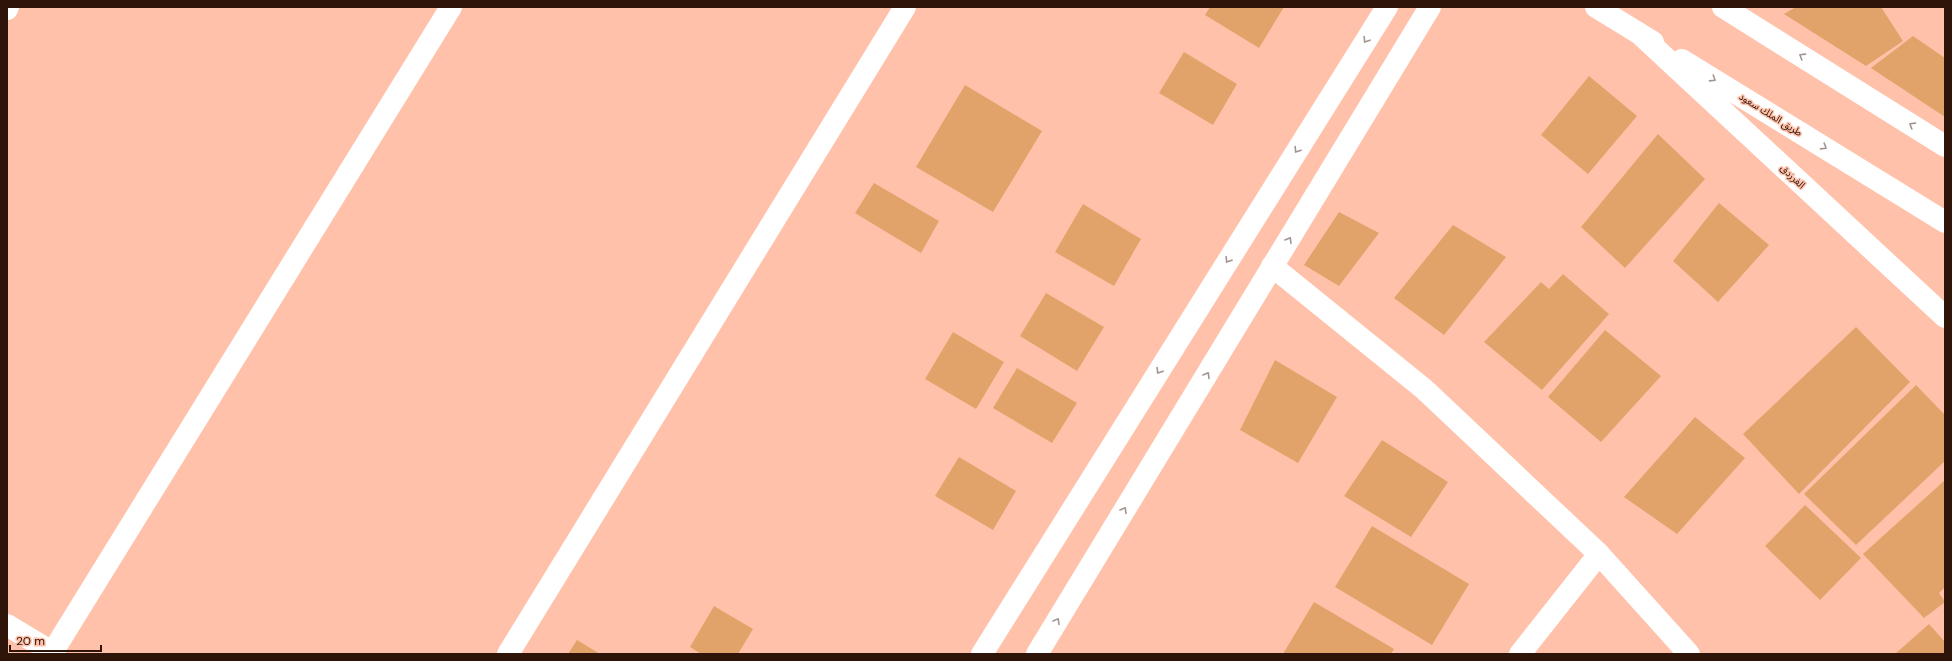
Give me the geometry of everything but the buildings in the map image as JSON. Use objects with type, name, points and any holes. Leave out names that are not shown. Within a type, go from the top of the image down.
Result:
[{"type":"street","points":[[7,625],[54,653],[451,7]]},
{"type":"street","points":[[508,654],[905,7]]},
{"type":"street","points":[[982,654],[1387,7]]},
{"type":"street","points":[[1037,654],[1430,7]]},
{"type":"street","name":"طريق الملك سعود","points":[[1596,7],[1945,222]]},
{"type":"street","points":[[1723,7],[1945,146]]},
{"type":"street","name":"الفرزدق","points":[[1641,35],[1945,317]]},
{"type":"street","points":[[1272,266],[1424,389],[1599,554],[1689,654]]},
{"type":"street","points":[[1520,654],[1599,554]]}]
